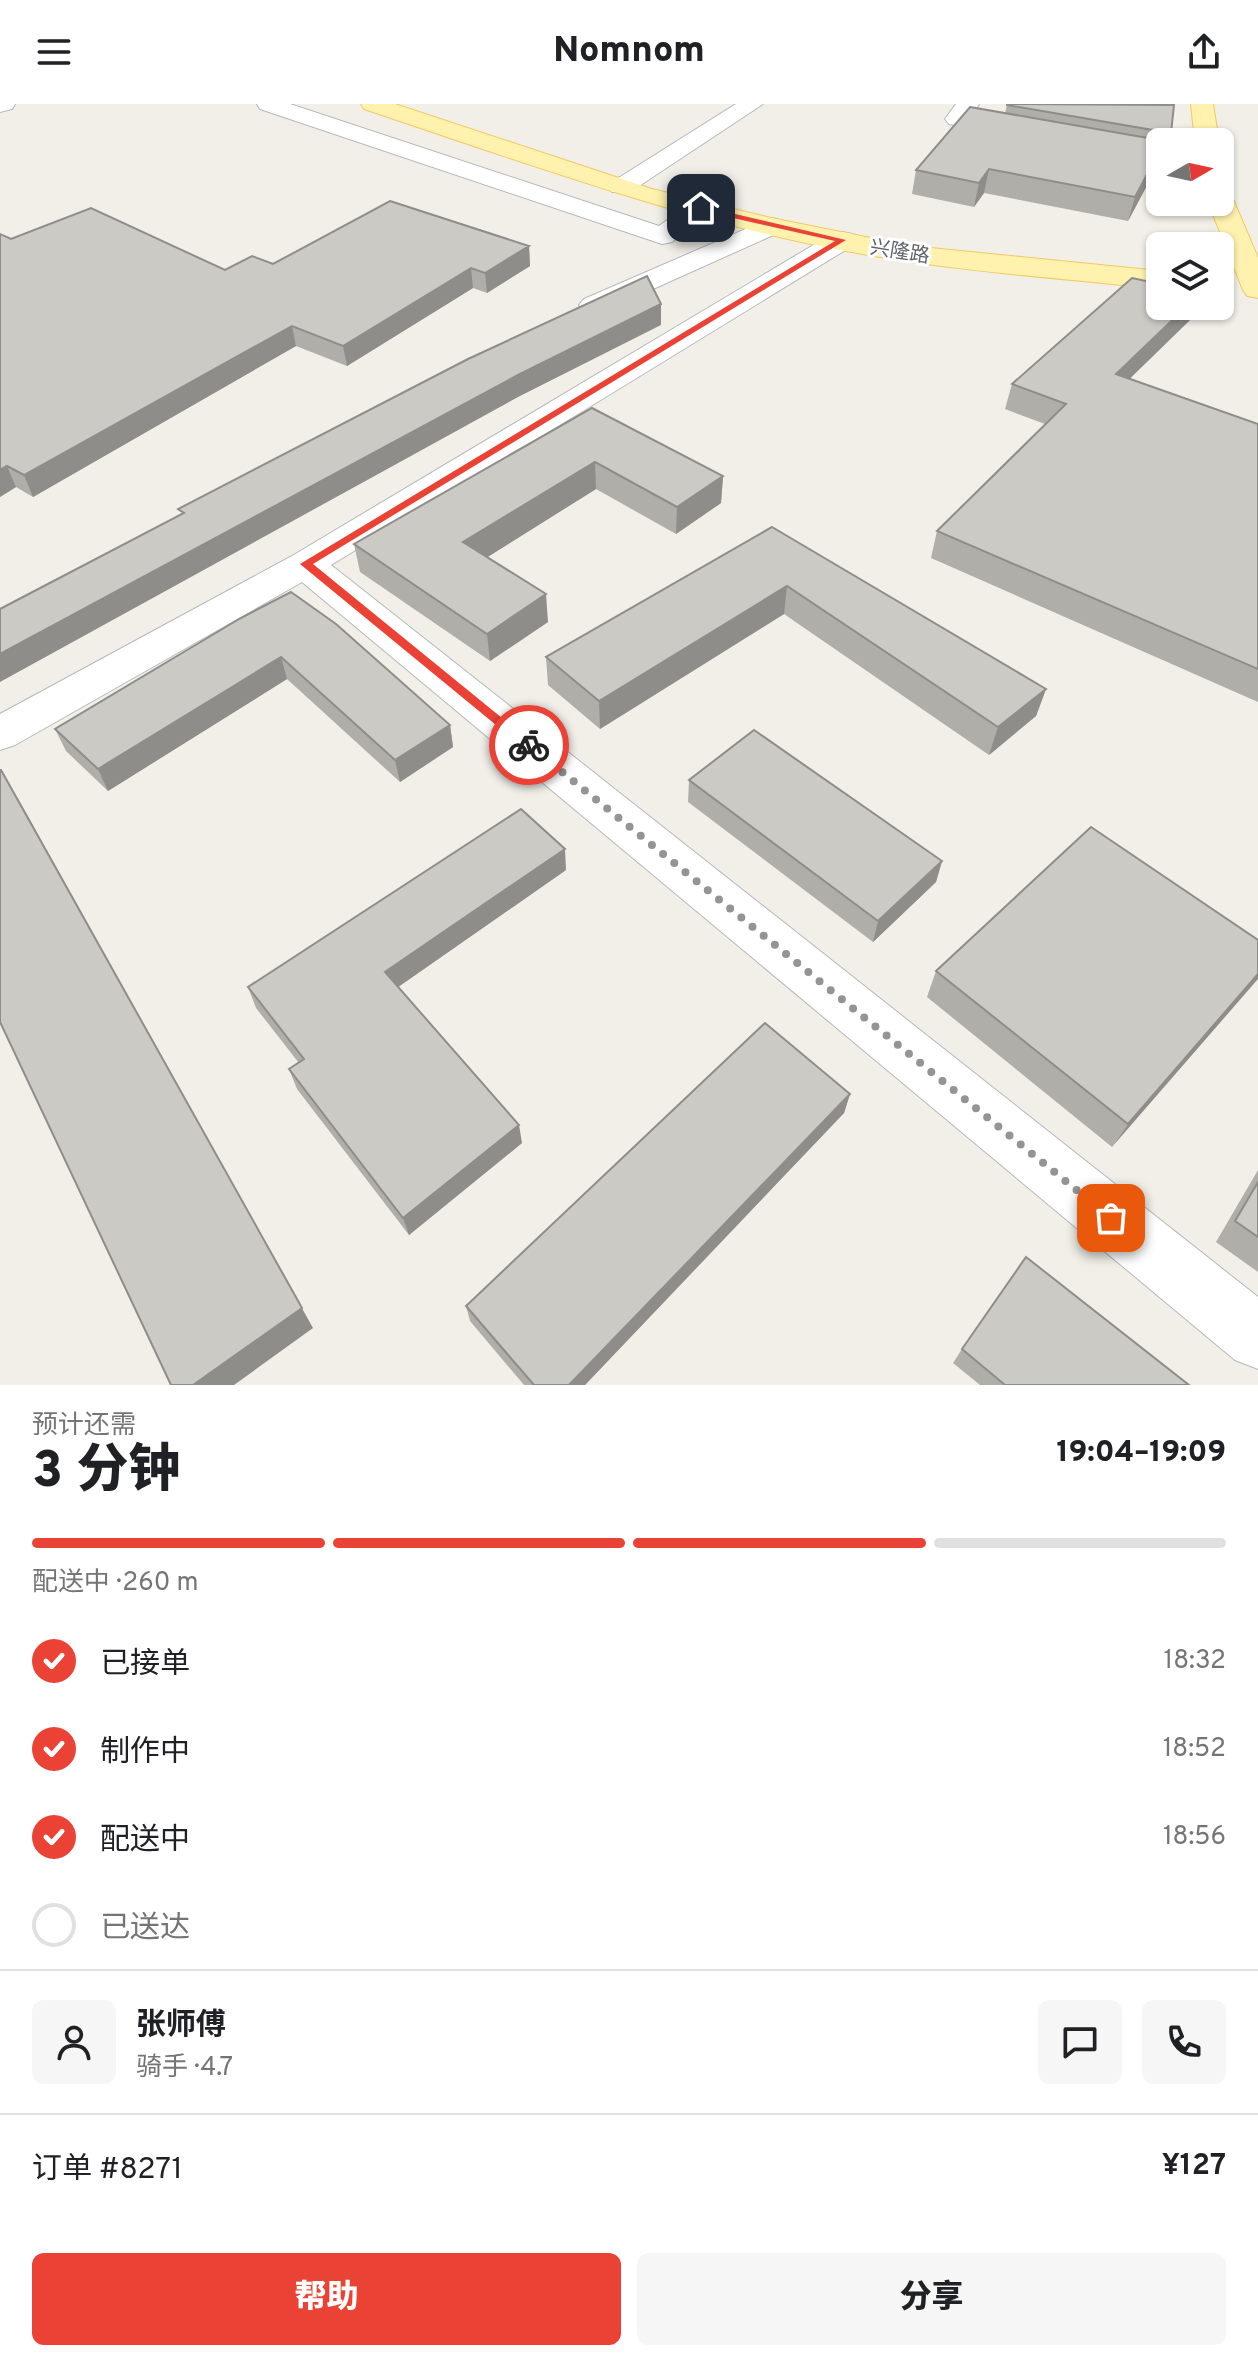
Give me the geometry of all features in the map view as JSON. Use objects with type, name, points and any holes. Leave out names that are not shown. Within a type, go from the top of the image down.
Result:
[{"type":"main road","name":"兴隆路","points":[[373,104],[621,187],[771,226],[911,254],[1146,279]]},
{"type":"main road","points":[[1202,104],[1205,128]]},
{"type":"main road","points":[[1227,216],[1257,290],[1234,288]]},
{"type":"street","points":[[268,104],[662,236],[701,208]]},
{"type":"street","points":[[326,123],[373,104]]},
{"type":"street","points":[[621,187],[752,104]]},
{"type":"street","points":[[968,104],[957,119],[1035,133]]},
{"type":"street","points":[[569,316],[771,226]]},
{"type":"street","points":[[0,734],[305,564],[842,240]]},
{"type":"street","points":[[305,564],[1258,1337]]},
{"type":"building","points":[[1007,105],[1174,105],[1172,128],[1146,129]]},
{"type":"building","points":[[970,107],[1146,138],[1146,176],[1135,197],[989,169],[979,183],[916,170]]},
{"type":"building","points":[[390,201],[529,246],[485,273],[471,268],[343,346],[292,326],[24,475],[7,466],[0,470],[0,234],[11,239],[91,208],[225,270],[252,256],[273,264]]},
{"type":"building","points":[[647,276],[661,304],[518,375],[0,654],[0,609],[184,513],[178,509],[468,359]]},
{"type":"building","points":[[1132,278],[1146,281],[1146,320],[1172,320],[1116,374],[1258,424],[1258,669],[937,531],[1066,404],[1012,384]]},
{"type":"building","points":[[592,408],[723,476],[677,507],[595,462],[463,542],[546,594],[487,634],[354,544]]},
{"type":"building","points":[[772,527],[1046,689],[998,727],[787,586],[599,701],[546,657]]},
{"type":"building","points":[[291,592],[336,624],[450,725],[395,760],[281,657],[98,769],[55,729],[239,619]]},
{"type":"building","points":[[754,730],[942,861],[878,921],[689,780]]},
{"type":"building","points":[[0,770],[302,1308],[193,1385],[171,1385],[0,1022]]},
{"type":"building","points":[[521,809],[565,849],[385,972],[519,1125],[403,1218],[289,1069],[304,1059],[248,987]]},
{"type":"building","points":[[1091,827],[1258,940],[1258,974],[1128,1124],[936,971]]},
{"type":"building","points":[[765,1023],[850,1094],[569,1385],[534,1385],[466,1306]]},
{"type":"building","points":[[1258,1182],[1258,1237],[1235,1221]]},
{"type":"building","points":[[1026,1257],[1189,1385],[1005,1385],[962,1349]]},
{"type":"way so far","points":[[529,745],[1111,1218]]},
{"type":"route","points":[[529,745],[305,564],[842,240],[701,208]]}]
